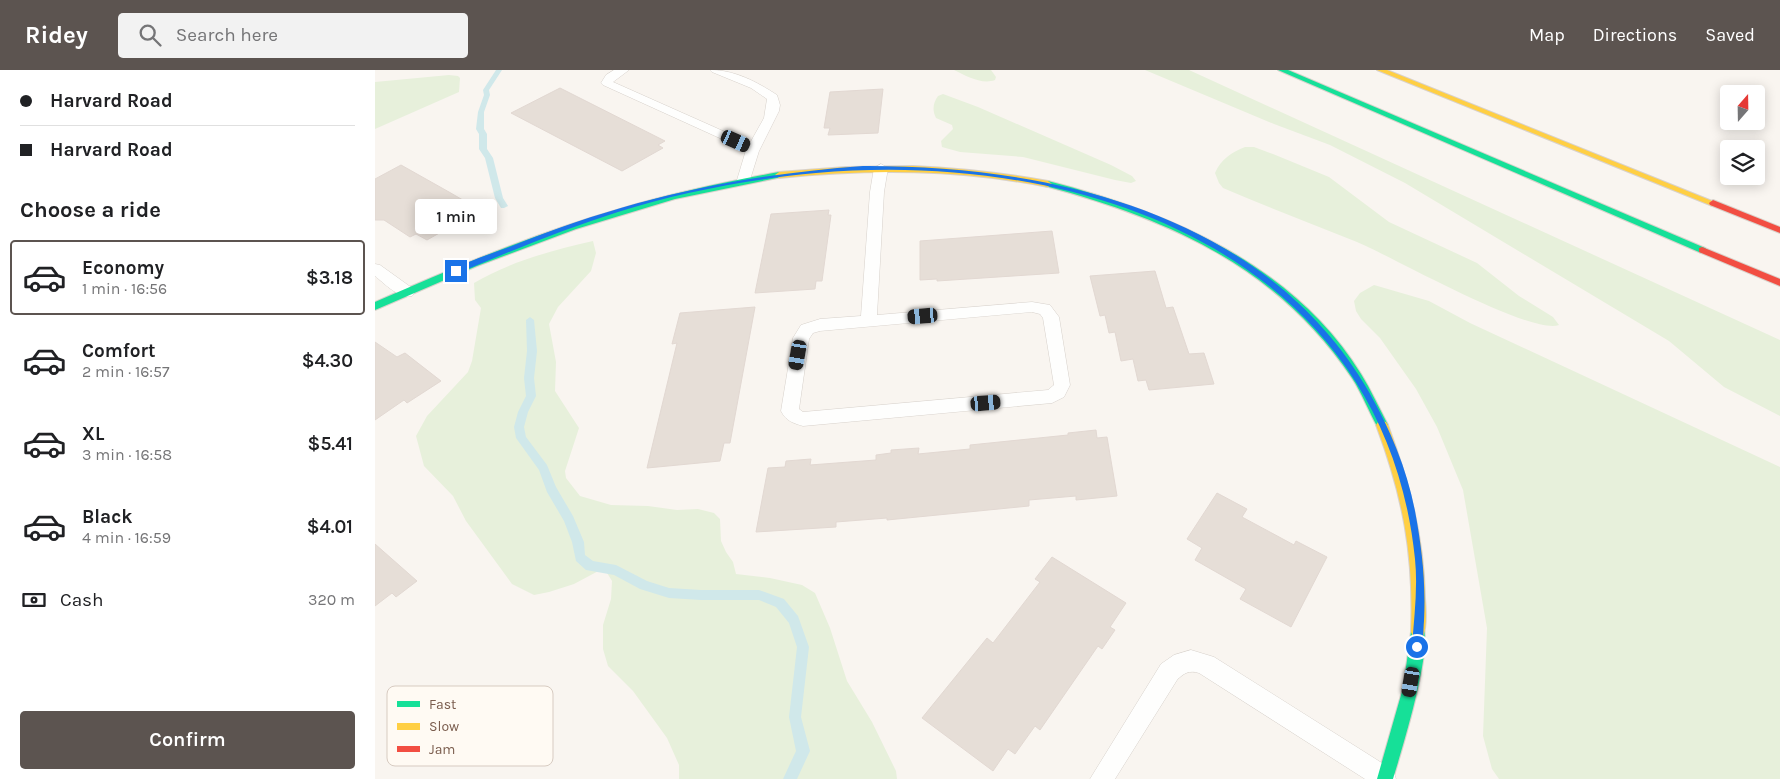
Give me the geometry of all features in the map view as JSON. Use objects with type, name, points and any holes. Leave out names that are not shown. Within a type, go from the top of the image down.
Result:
[{"type":"main road","points":[[1282,70],[1780,283]]},
{"type":"main road","points":[[1381,70],[1780,230]]},
{"type":"main road","points":[[375,306],[581,221],[664,197],[743,180],[813,171],[881,168],[947,170],[1027,180],[1063,187],[1139,209],[1200,237],[1258,273],[1301,307],[1334,344],[1366,391],[1397,460],[1414,522],[1421,593],[1415,664],[1399,738],[1385,778]]},
{"type":"lane","points":[[623,70],[610,77],[607,83],[754,149]]},
{"type":"lane","points":[[716,70],[755,86],[773,98],[772,113],[754,149],[743,180]]},
{"type":"lane","points":[[869,320],[877,192],[881,168]]},
{"type":"lane","points":[[375,269],[407,292]]},
{"type":"lane","points":[[1033,307],[1042,308],[1051,317],[1062,382],[1061,388],[1055,395],[1045,398],[807,419],[793,416],[789,405],[803,334],[807,329],[816,325],[869,320],[1033,307]]},
{"type":"lane","points":[[1102,779],[1169,672],[1181,662],[1191,660],[1206,665],[1385,778]]},
{"type":"green space","points":[[954,70],[991,70],[996,77],[995,80],[979,81]]},
{"type":"green space","points":[[1145,70],[1189,70],[1780,340],[1780,416],[1724,387],[1669,341],[1405,183],[1330,145],[1274,124]]},
{"type":"green space","points":[[449,75],[460,78],[459,92],[375,129],[375,82]]},
{"type":"green space","points":[[943,94],[978,107],[1111,165],[1132,176],[1136,181],[1131,183],[1115,180],[1023,157],[960,152],[942,147],[941,141],[953,129],[952,125],[936,118],[935,115],[935,101],[938,96]]},
{"type":"green space","points":[[1245,147],[1254,147],[1329,177],[1389,222],[1477,263],[1519,296],[1553,317],[1559,325],[1543,325],[1491,307],[1357,242],[1223,188],[1215,173],[1217,168],[1227,157]]},
{"type":"green space","points":[[593,241],[596,253],[591,271],[558,307],[549,324],[556,362],[555,391],[579,428],[565,471],[566,478],[580,496],[611,505],[648,506],[677,510],[698,509],[714,513],[720,519],[721,541],[733,562],[736,574],[770,578],[802,585],[815,593],[830,628],[847,681],[872,722],[896,771],[897,779],[679,779],[679,765],[667,738],[633,691],[608,666],[603,649],[603,625],[611,599],[612,581],[604,568],[574,584],[534,595],[512,584],[466,521],[453,496],[424,466],[416,436],[427,416],[468,372],[472,361],[481,308],[475,300],[474,283],[532,257]]},
{"type":"green space","points":[[1374,285],[1429,301],[1470,323],[1780,467],[1780,779],[1499,779],[1492,769],[1483,736],[1487,628],[1463,490],[1437,427],[1416,389],[1380,338],[1361,319],[1356,311],[1354,301],[1360,293]]},
{"type":"building","points":[[560,88],[665,141],[658,145],[663,148],[622,171],[511,113]]},
{"type":"building","points":[[883,89],[878,133],[828,135],[830,128],[824,128],[830,92]]},
{"type":"building","points":[[401,165],[480,210],[427,240],[416,234],[410,237],[384,220],[375,220],[375,179]]},
{"type":"building","points":[[829,210],[828,215],[831,215],[822,281],[816,281],[815,289],[755,293],[771,214]]},
{"type":"building","points":[[1052,231],[1059,273],[937,281],[937,279],[920,280],[920,241]]},
{"type":"building","points":[[1155,271],[1166,308],[1173,307],[1189,354],[1204,353],[1214,384],[1149,390],[1146,380],[1138,381],[1133,359],[1121,361],[1115,332],[1109,333],[1105,315],[1100,316],[1090,276]]},
{"type":"building","points":[[755,307],[730,443],[724,443],[720,461],[647,468],[677,343],[672,344],[680,313]]},
{"type":"building","points":[[375,342],[397,357],[405,353],[441,381],[407,403],[404,400],[375,420]]},
{"type":"building","points":[[1096,430],[1097,438],[1107,437],[1117,496],[1076,500],[1076,496],[1029,500],[1029,506],[887,520],[887,518],[836,522],[836,527],[756,532],[768,468],[785,467],[786,461],[811,459],[810,465],[876,460],[876,455],[891,453],[891,450],[919,448],[918,454],[970,449],[970,445],[1068,435],[1068,433]]},
{"type":"building","points":[[1217,493],[1247,509],[1242,517],[1294,545],[1296,541],[1327,557],[1291,627],[1240,599],[1246,589],[1195,560],[1202,548],[1187,539]]},
{"type":"building","points":[[375,544],[417,581],[396,597],[392,593],[375,606]]},
{"type":"building","points":[[1052,557],[1126,603],[1110,627],[1115,630],[1102,649],[1098,646],[1040,730],[1035,726],[1015,754],[1008,749],[993,771],[922,718],[987,638],[993,643],[1040,582],[1035,579]]},
{"type":"waterway","points":[[499,70],[486,90],[487,95],[481,112],[480,129],[483,134],[483,149],[489,158],[499,198],[504,206]]},
{"type":"waterway","points":[[530,320],[532,351],[529,378],[531,396],[523,412],[519,427],[521,438],[543,468],[551,489],[569,519],[578,542],[580,557],[590,566],[616,570],[644,585],[669,593],[759,595],[780,603],[794,620],[803,647],[795,717],[803,751],[790,779]]},
{"type":"traffic: fast","points":[[1282,70],[1702,250]]},
{"type":"traffic: fast","points":[[375,306],[474,263],[573,227],[673,197],[779,175]]},
{"type":"traffic: fast","points":[[1048,184],[1100,198],[1150,215],[1199,238],[1245,265],[1288,297],[1325,334],[1357,377],[1382,425]]},
{"type":"traffic: fast","points":[[1385,779],[1410,688],[1418,632]]},
{"type":"traffic: slow","points":[[1381,70],[1713,203]]},
{"type":"traffic: slow","points":[[779,175],[846,170],[947,170],[981,173],[1048,184]]},
{"type":"traffic: slow","points":[[1382,425],[1400,477],[1412,527],[1418,577],[1418,632]]},
{"type":"traffic: jam","points":[[1713,203],[1780,230]]},
{"type":"traffic: jam","points":[[1702,250],[1780,283]]},
{"type":"route","points":[[456,271],[541,236],[618,209],[706,187],[813,171],[911,168],[989,174],[1063,187],[1139,209],[1200,237],[1258,273],[1284,293],[1301,307],[1334,344],[1366,391],[1397,460],[1414,522],[1421,593],[1417,647]]}]
